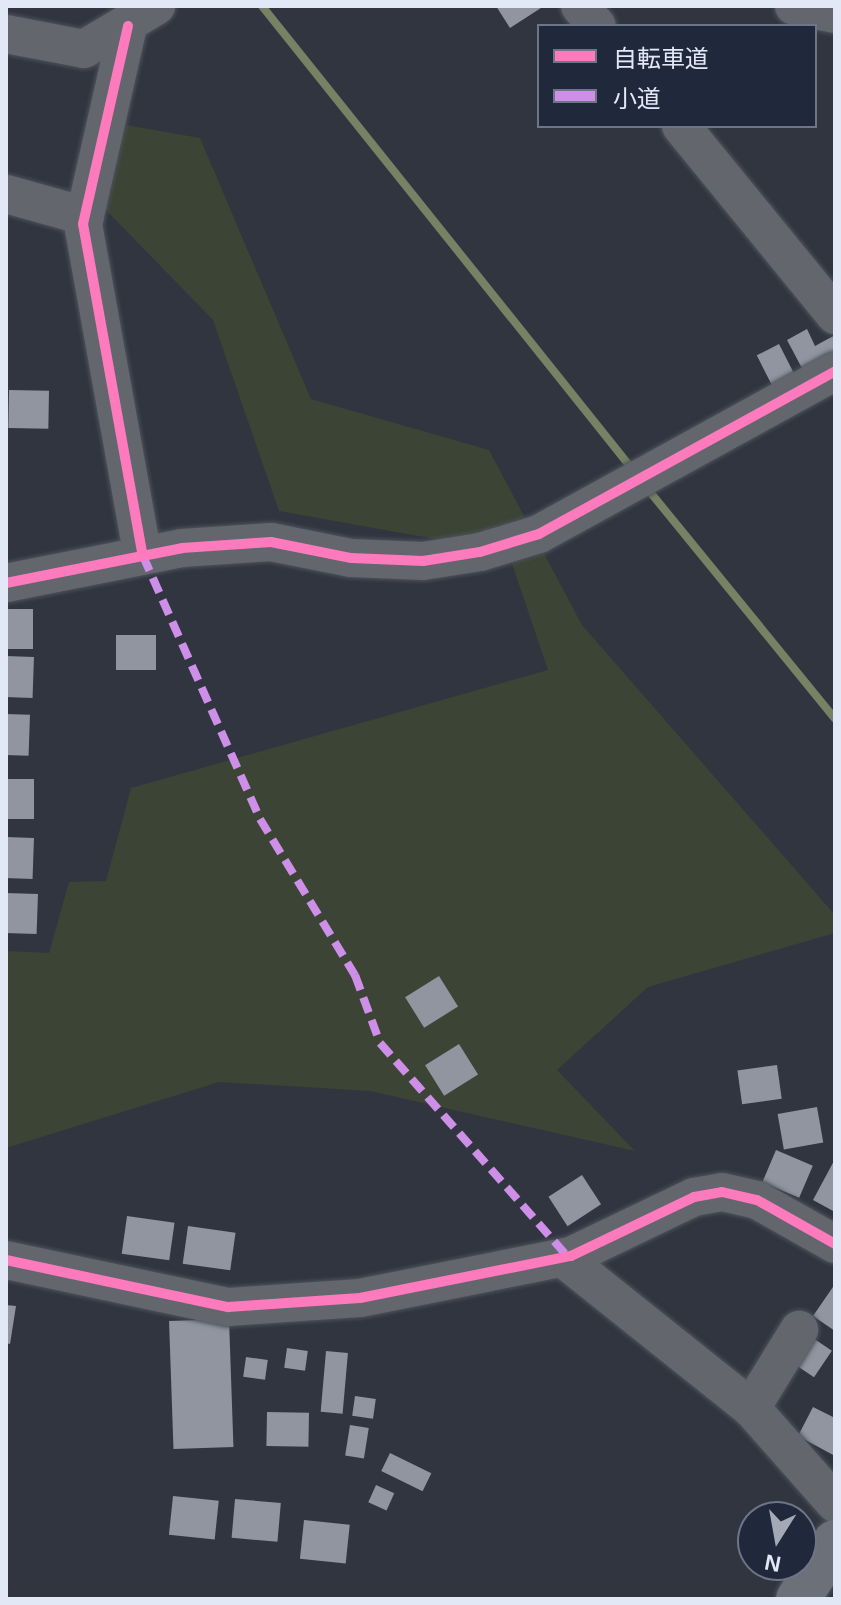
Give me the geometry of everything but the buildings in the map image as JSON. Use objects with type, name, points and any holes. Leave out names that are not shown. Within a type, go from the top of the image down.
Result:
[{"type":"main road","points":[[798,1599],[835,1542]]},
{"type":"street","points":[[580,6],[595,24]]},
{"type":"street","points":[[794,6],[835,14]]},
{"type":"street","points":[[6,34],[84,49],[142,16]]},
{"type":"street","points":[[142,16],[85,216],[143,556]]},
{"type":"street","points":[[683,128],[835,315]]},
{"type":"street","points":[[6,194],[85,216]]},
{"type":"street","points":[[6,583],[143,556],[271,542],[351,558],[423,561],[539,534],[614,489],[835,371]]},
{"type":"street","points":[[6,1260],[228,1307],[360,1298],[505,1264],[563,1258],[709,1192],[757,1200],[835,1244]]},
{"type":"street","points":[[563,1258],[751,1408],[835,1503]]},
{"type":"street","points":[[751,1408],[799,1330]]},
{"type":"green space","points":[[120,124],[200,138],[311,399],[489,450],[582,625],[835,915],[835,933],[648,987],[557,1070],[635,1151],[370,1091],[219,1082],[6,1148],[6,951],[49,953],[69,882],[106,881],[131,788],[548,670],[508,552],[279,511],[213,320],[101,205]]},
{"type":"waterway","points":[[262,6],[633,470]]},
{"type":"waterway","points":[[646,487],[835,719]]},
{"type":"marked path","points":[[143,556],[260,819],[355,975],[380,1043],[568,1257]]},
{"type":"cycle path","points":[[128,26],[83,224],[143,556]]},
{"type":"cycle path","points":[[6,583],[182,548],[271,542],[351,558],[423,561],[480,552],[539,534],[835,371]]},
{"type":"cycle path","points":[[6,1260],[228,1307],[360,1298],[571,1256],[694,1197],[722,1192],[757,1200],[835,1244]]}]
